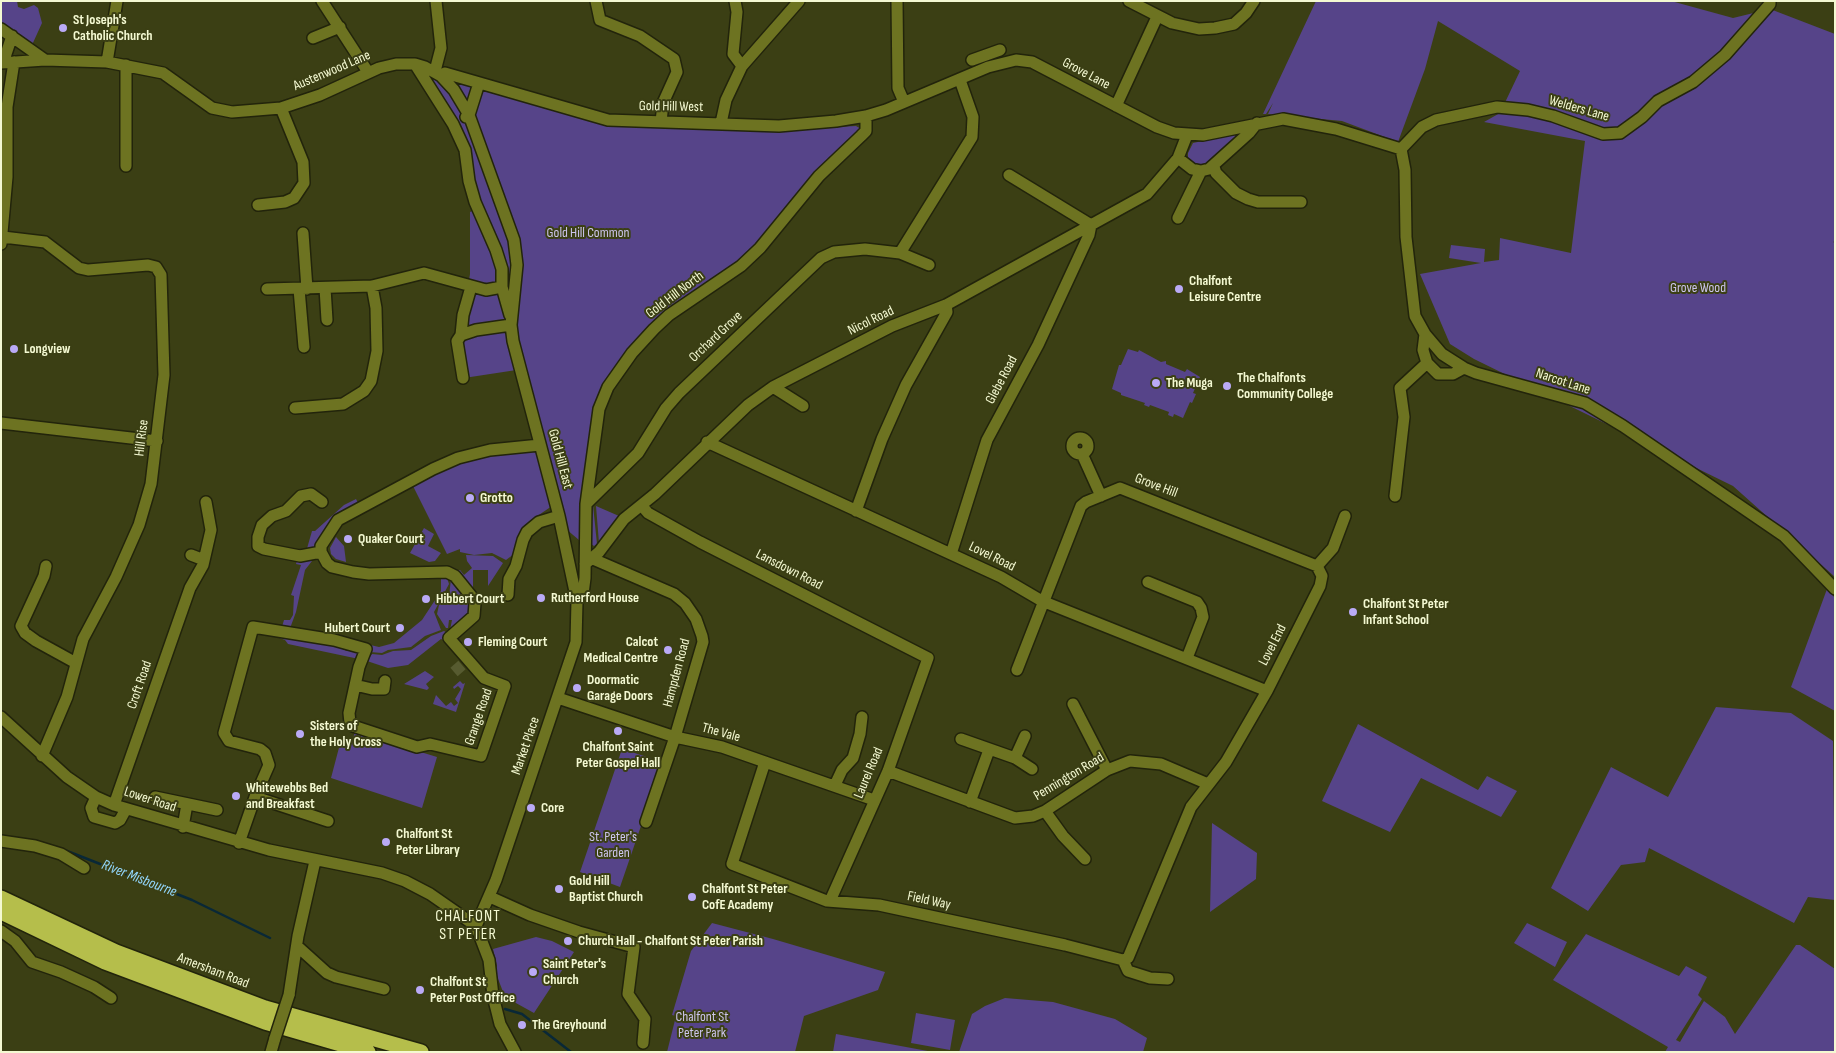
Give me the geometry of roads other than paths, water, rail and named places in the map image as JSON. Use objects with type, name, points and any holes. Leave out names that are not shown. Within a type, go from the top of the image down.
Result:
[{"type":"highway","name":"Amersham Road","points":[[1,898],[116,952],[265,1008],[421,1052]]},
{"type":"highway","name":"Amersham Road","points":[[1,912],[105,962],[265,1022],[368,1052]]},
{"type":"street","points":[[107,62],[116,1]]},
{"type":"street","points":[[322,1],[368,72]]},
{"type":"street","points":[[436,1],[441,48],[438,73]]},
{"type":"street","points":[[596,1],[600,20],[640,36],[674,59],[677,72],[663,103],[661,122]]},
{"type":"street","points":[[721,123],[726,100],[742,66],[799,1]]},
{"type":"street","points":[[896,1],[898,88],[904,102]]},
{"type":"street","points":[[1129,1],[1157,17],[1187,27],[1215,28],[1234,24],[1246,13],[1254,1]]},
{"type":"street","name":"Welders Lane","points":[[1400,149],[1422,127],[1436,120],[1497,107],[1528,110],[1553,116],[1603,134],[1620,133],[1642,117],[1658,101],[1694,82],[1725,55],[1770,4],[1770,1]]},
{"type":"street","points":[[736,7],[733,54],[742,66]]},
{"type":"street","points":[[1116,106],[1157,17]]},
{"type":"street","points":[[313,38],[340,27]]},
{"type":"street","points":[[1,29],[45,60]]},
{"type":"street","points":[[2,240],[6,63],[12,36]]},
{"type":"street","points":[[981,62],[1000,50]]},
{"type":"street","name":"Austenwood Lane","points":[[6,63],[45,60],[107,62],[163,73],[212,108],[232,112],[281,108],[320,95],[368,72],[396,64],[415,64],[438,73]]},
{"type":"street","name":"Grove Lane","points":[[904,102],[960,80],[981,62],[1016,60],[1032,62],[1157,127],[1187,135],[1225,131],[1283,119],[1336,129],[1400,149]]},
{"type":"street","points":[[415,64],[453,124],[465,150],[468,181],[502,269],[502,287],[511,321],[462,335],[457,341],[463,378]]},
{"type":"street","points":[[126,65],[126,166]]},
{"type":"street","name":"Gold Hill West","points":[[438,73],[445,73],[608,120],[779,126],[836,122],[866,116],[904,102]]},
{"type":"street","name":"Gold Hill East","points":[[438,73],[454,90],[469,115],[512,233],[516,253],[517,278],[511,321],[517,357],[559,516],[577,601]]},
{"type":"street","points":[[900,253],[972,137],[973,117],[960,80]]},
{"type":"street","points":[[453,124],[469,115],[479,83]]},
{"type":"street","points":[[258,205],[285,202],[294,198],[304,183],[303,162],[281,108]]},
{"type":"street","name":"Gold Hill North","points":[[577,601],[583,594],[589,562],[584,546],[586,504],[599,409],[608,387],[648,334],[669,315],[741,266],[760,248],[819,176],[862,136],[866,131],[866,116]]},
{"type":"street","points":[[1178,158],[1192,169],[1201,172],[1214,167],[1257,123]]},
{"type":"street","name":"Nicol Road","points":[[589,562],[618,524],[642,506],[748,405],[773,388],[892,326],[946,305],[1147,194],[1178,158],[1187,135]]},
{"type":"street","name":"Narcot Lane","points":[[1400,149],[1405,170],[1409,280],[1415,316],[1425,334],[1442,354],[1464,368],[1585,404],[1608,417],[1784,536],[1835,589]]},
{"type":"street","points":[[1214,167],[1216,173],[1236,193],[1248,199],[1258,202],[1301,202]]},
{"type":"street","points":[[1178,218],[1201,172]]},
{"type":"street","points":[[1009,175],[1091,225]]},
{"type":"street","name":"Glebe Road","points":[[951,554],[987,440],[1038,345],[1089,235],[1091,225]]},
{"type":"street","points":[[303,233],[304,347]]},
{"type":"street","name":"Hill Rise","points":[[2,240],[45,242],[79,268],[88,270],[148,265],[160,270],[164,375],[158,441],[151,484],[139,524],[116,577],[83,639],[67,697],[42,756]]},
{"type":"street","name":"Orchard Grove","points":[[586,504],[638,453],[666,408],[679,393],[821,258],[834,252],[865,249],[900,253],[929,265]]},
{"type":"street","points":[[267,289],[372,286],[424,273],[486,290],[502,287],[517,278]]},
{"type":"street","points":[[295,408],[343,404],[364,391],[371,381],[377,351],[376,308],[372,286]]},
{"type":"street","points":[[462,335],[463,315],[471,287]]},
{"type":"street","points":[[325,288],[327,320]]},
{"type":"street","points":[[856,511],[882,439],[906,385],[948,312],[946,305]]},
{"type":"street","points":[[1425,334],[1423,350],[1427,363],[1438,374],[1453,374],[1464,368]]},
{"type":"street","points":[[1395,496],[1404,417],[1400,388],[1427,363]]},
{"type":"street","points":[[773,388],[803,406]]},
{"type":"street","points":[[1,423],[158,441]]},
{"type":"street","name":"Lovel Road","points":[[707,442],[1001,577],[1042,601],[1266,691]]},
{"type":"street","points":[[322,502],[311,494],[301,496],[286,510],[272,516],[262,525],[258,537],[258,546],[264,549],[300,556],[321,552],[324,540],[338,520],[433,469],[458,458],[490,450],[540,445]]},
{"type":"street","points":[[1082,454],[1101,496]]},
{"type":"street","name":"Grove Hill","points":[[1016,670],[1081,506],[1120,488],[1317,566]]},
{"type":"street","name":"Croft Road","points":[[114,805],[186,596],[204,560],[211,530],[206,502]]},
{"type":"street","name":"Lansdown Road","points":[[642,506],[648,513],[700,542],[925,655]]},
{"type":"street","points":[[508,595],[509,579],[516,566],[527,532],[539,522],[559,516]]},
{"type":"street","points":[[1317,566],[1334,548],[1345,516]]},
{"type":"street","points":[[564,538],[584,546]]},
{"type":"street","name":"Grange Road","points":[[239,843],[254,797],[267,771],[268,758],[260,749],[228,741],[224,733],[253,627],[334,640],[364,647],[366,652],[362,659],[355,684],[348,719],[353,726],[417,747],[430,744],[481,756],[505,686],[484,678],[449,638],[470,621],[475,610],[472,597],[455,576],[446,572],[369,574],[353,572],[332,566],[321,552]]},
{"type":"street","points":[[191,556],[204,560]]},
{"type":"street","name":"Hampden Road","points":[[589,562],[674,594],[685,603],[696,619],[703,642],[675,736],[646,822]]},
{"type":"street","points":[[46,566],[41,584],[21,626],[25,633],[36,641],[76,663]]},
{"type":"street","name":"Lovel End","points":[[1123,960],[1128,958],[1191,808],[1226,762],[1266,691],[1320,586],[1322,576],[1317,566]]},
{"type":"street","points":[[1148,582],[1198,602],[1203,617],[1187,658]]},
{"type":"street","name":"Market Place","points":[[476,926],[490,897],[576,642],[577,601]]},
{"type":"street","name":"Laurel Road","points":[[830,901],[888,771],[928,663],[925,655]]},
{"type":"street","points":[[355,684],[372,689],[384,689],[385,681]]},
{"type":"street","name":"The Vale","points":[[558,698],[675,736],[722,747],[874,800]]},
{"type":"street","points":[[1073,704],[1107,770]]},
{"type":"street","points":[[835,786],[842,770],[853,758],[860,734],[862,717]]},
{"type":"street","name":"Lower Road","points":[[4,724],[67,778],[96,797],[114,805],[239,843],[315,861],[382,873],[430,894],[476,926]]},
{"type":"street","points":[[1015,758],[1025,736]]},
{"type":"street","points":[[961,738],[989,750],[1015,758],[1032,769]]},
{"type":"street","points":[[970,802],[989,750]]},
{"type":"street","name":"Pennington Road","points":[[888,771],[1015,818],[1033,816],[1045,811],[1107,770],[1130,761],[1161,764],[1208,784]]},
{"type":"street","name":"Field Way","points":[[765,762],[732,864],[830,901],[879,905],[1065,945],[1123,960]]},
{"type":"street","points":[[96,797],[91,808],[94,817],[115,823],[120,820],[126,810]]},
{"type":"street","points":[[155,797],[217,810]]},
{"type":"street","points":[[254,797],[328,821]]},
{"type":"street","points":[[183,827],[188,804]]},
{"type":"street","points":[[1045,811],[1063,836],[1085,858]]},
{"type":"street","points":[[1,841],[35,846],[61,854],[84,868]]},
{"type":"street","points":[[272,1052],[289,995],[315,861]]},
{"type":"street","points":[[490,897],[530,915],[572,930],[634,947],[628,994],[645,1019],[643,1043]]},
{"type":"street","points":[[476,926],[489,960],[500,1024],[515,1052]]},
{"type":"street","points":[[1,931],[15,941],[32,962],[61,972],[94,987],[111,998]]},
{"type":"street","points":[[297,946],[332,975],[352,982],[384,989]]},
{"type":"street","points":[[1123,960],[1128,970],[1150,978],[1168,979]]},
{"type":"waterway","name":"River Misbourne","points":[[67,851],[192,900],[270,938]]},
{"type":"waterway","name":"River Misbourne","points":[[505,1009],[522,1014],[571,1052]]},
{"type":"tunnel","points":[[454,672],[462,665]]},
{"type":"place","name":"St Joseph's Catholic Church","points":[[63,28]]},
{"type":"place","name":"Chalfont Leisure Centre","points":[[1179,289]]},
{"type":"place","name":"Longview","points":[[14,349]]},
{"type":"place","name":"The Muga","points":[[1156,383]]},
{"type":"place","name":"The Chalfonts Community College","points":[[1227,386]]},
{"type":"place","name":"Grotto","points":[[470,498]]},
{"type":"place","name":"Quaker Court","points":[[348,539]]},
{"type":"place","name":"Rutherford House","points":[[541,598]]},
{"type":"place","name":"Hibbert Court","points":[[426,599]]},
{"type":"place","name":"Chalfont St Peter Infant School","points":[[1353,612]]},
{"type":"place","name":"Hubert Court","points":[[400,628]]},
{"type":"place","name":"Fleming Court","points":[[468,642]]},
{"type":"place","name":"Calcot Medical Centre","points":[[668,650]]},
{"type":"place","name":"Doormatic Garage Doors","points":[[577,688]]},
{"type":"place","name":"Chalfont Saint Peter Gospel Hall","points":[[618,731]]},
{"type":"place","name":"Sisters of the Holy Cross","points":[[300,734]]},
{"type":"place","name":"Whitewebbs Bed and Breakfast","points":[[236,796]]},
{"type":"place","name":"Core","points":[[531,808]]},
{"type":"place","name":"Chalfont St Peter Library","points":[[386,842]]},
{"type":"place","name":"Gold Hill Baptist Church","points":[[559,889]]},
{"type":"place","name":"Chalfont St Peter CofE Academy","points":[[692,897]]},
{"type":"place","name":"Church Hall - Chalfont St Peter Parish","points":[[568,941]]},
{"type":"place","name":"Saint Peter's Church","points":[[533,972]]},
{"type":"place","name":"Chalfont St Peter Post Office","points":[[420,990]]},
{"type":"place","name":"The Greyhound","points":[[522,1025]]},
{"type":"district","name":"CHALFONT ST PETER","points":[[468,926]]},
{"type":"park label","name":"Gold Hill Common","points":[[588,233]]},
{"type":"park label","name":"Grove Wood","points":[[1698,288]]},
{"type":"park label","name":"St. Peter's Garden","points":[[613,846]]},
{"type":"park label","name":"Chalfont St Peter Park","points":[[702,1026]]}]
